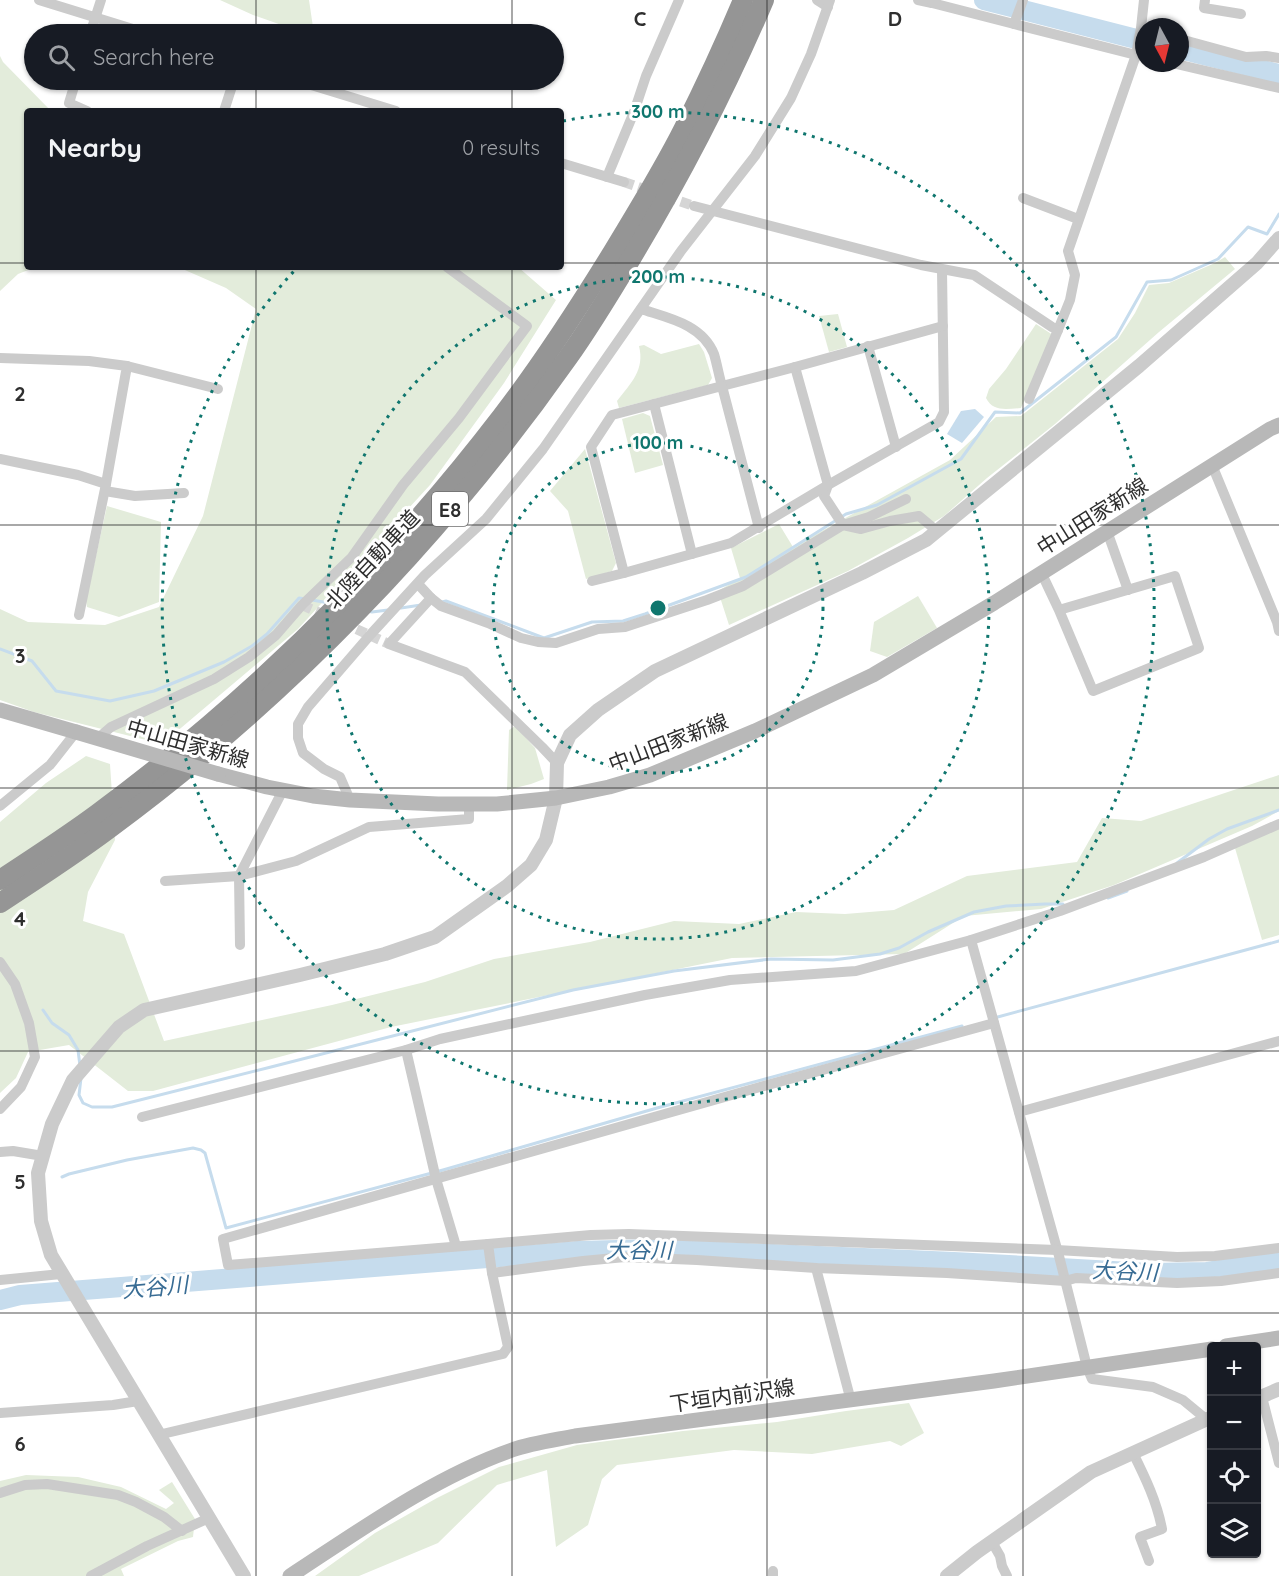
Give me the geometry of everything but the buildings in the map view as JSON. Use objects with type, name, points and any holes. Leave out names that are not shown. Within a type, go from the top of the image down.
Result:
[{"type":"highway","name":"北陸自動車道","points":[[0,880],[96,815],[157,768],[280,662],[336,608],[393,547],[450,480],[503,415],[553,346],[644,201],[683,130],[743,0]]},
{"type":"highway","name":"北陸自動車道","points":[[0,903],[109,829],[175,779],[234,728],[351,620],[464,494],[569,358],[617,282],[663,206],[701,136],[764,0]]},
{"type":"main road","name":"中山田家新線","points":[[0,710],[218,774],[313,796],[438,804],[497,804],[556,798],[609,787],[650,775],[755,731],[873,675],[994,603],[1279,425]]},
{"type":"main road","points":[[1255,1342],[1279,1338]]},
{"type":"main road","name":"下垣内前沢線","points":[[290,1576],[418,1496],[457,1474],[514,1449],[575,1436],[851,1401],[1207,1350]]},
{"type":"street","points":[[39,0],[115,24]]},
{"type":"street","points":[[93,24],[101,0]]},
{"type":"street","points":[[607,177],[678,0]]},
{"type":"street","points":[[350,800],[340,777],[324,769],[303,753],[298,738],[298,724],[308,707],[371,634],[418,584],[486,519],[543,449],[681,250],[755,156],[791,98],[811,54],[829,4],[817,0]]},
{"type":"street","points":[[918,0],[932,1],[1135,55]]},
{"type":"street","points":[[1014,24],[1023,0]]},
{"type":"street","points":[[1143,18],[1144,0]]},
{"type":"street","points":[[1205,0],[1204,8],[1241,14]]},
{"type":"street","points":[[1189,41],[1245,57],[1279,58]]},
{"type":"street","points":[[1189,67],[1279,88]]},
{"type":"street","points":[[1029,399],[1071,300],[1075,275],[1068,251],[1135,69]]},
{"type":"street","points":[[73,90],[69,103],[80,108]]},
{"type":"street","points":[[225,108],[231,90]]},
{"type":"street","points":[[328,90],[386,108]]},
{"type":"street","points":[[564,164],[624,182]]},
{"type":"street","points":[[1023,198],[1078,219]]},
{"type":"street","points":[[694,206],[942,270],[974,275],[1058,330]]},
{"type":"street","points":[[243,1576],[51,1255],[41,1221],[38,1173],[52,1124],[73,1080],[119,1027],[144,1010],[374,957],[435,937],[507,886],[531,865],[546,840],[556,798],[557,763],[570,735],[598,710],[655,671],[862,573],[926,540],[1139,366],[1257,263],[1279,238]]},
{"type":"street","points":[[98,739],[111,727],[214,679],[249,657],[276,634],[302,604],[352,557],[403,485],[487,381],[527,326],[451,270]]},
{"type":"street","points":[[592,581],[730,543],[939,422],[944,412],[942,270]]},
{"type":"street","points":[[641,309],[690,326],[703,337],[713,353],[759,528]]},
{"type":"street","points":[[624,573],[591,447],[612,415],[943,326]]},
{"type":"street","points":[[868,346],[896,447]]},
{"type":"street","points":[[0,358],[89,361],[127,366],[218,389]]},
{"type":"street","points":[[79,615],[106,488],[127,366]]},
{"type":"street","points":[[795,367],[828,485],[825,496],[843,525],[861,528],[890,520],[919,516],[937,531]]},
{"type":"street","points":[[654,404],[692,554]]},
{"type":"street","points":[[0,459],[78,475],[106,488],[135,496],[184,494]]},
{"type":"street","points":[[1212,465],[1278,624]]},
{"type":"street","points":[[418,584],[441,606],[521,638],[556,643],[598,629],[625,627],[743,586],[843,525],[869,517],[906,499]]},
{"type":"street","points":[[1107,531],[1128,590]]},
{"type":"street","points":[[1041,572],[1093,691],[1199,648],[1175,576],[1059,610]]},
{"type":"street","points":[[431,598],[389,644],[465,672],[557,763]]},
{"type":"street","points":[[0,806],[50,765],[76,732]]},
{"type":"street","points":[[240,945],[239,876],[283,790]]},
{"type":"street","points":[[165,880],[239,876],[296,861],[369,827],[469,819],[469,804]]},
{"type":"street","points":[[142,1117],[406,1050],[440,1039],[645,995],[719,982],[856,971],[971,940],[1060,911],[1204,857],[1279,824]]},
{"type":"street","points":[[971,940],[1092,1379],[1153,1387],[1183,1400],[1207,1417]]},
{"type":"street","points":[[0,962],[15,984],[29,1023],[35,1058],[21,1087],[0,1108]]},
{"type":"street","points":[[994,1023],[223,1239],[228,1265],[591,1235],[630,1234],[1177,1257],[1215,1256],[1279,1248]]},
{"type":"street","points":[[1019,1112],[1279,1041]]},
{"type":"street","points":[[406,1050],[436,1179],[456,1246]]},
{"type":"street","points":[[0,1152],[43,1156]]},
{"type":"street","points":[[158,1435],[503,1354],[508,1347],[488,1244]]},
{"type":"street","points":[[492,1273],[625,1257],[816,1268],[1177,1283],[1221,1281],[1279,1273]]},
{"type":"street","points":[[816,1268],[851,1401]]},
{"type":"street","points":[[0,1280],[62,1274]]},
{"type":"street","points":[[1261,1397],[1279,1389]]},
{"type":"street","points":[[0,1413],[113,1405],[138,1401]]},
{"type":"street","points":[[1261,1404],[1279,1463]]},
{"type":"street","points":[[947,1576],[1091,1472],[1207,1419]]},
{"type":"street","points":[[1133,1453],[1146,1479],[1160,1516],[1162,1529],[1140,1537],[1149,1561]]},
{"type":"street","points":[[0,1493],[25,1485],[47,1484],[118,1495],[164,1517],[182,1531]]},
{"type":"street","points":[[91,1576],[147,1546],[209,1518]]},
{"type":"street","points":[[992,1542],[1007,1576]]},
{"type":"green space","points":[[220,0],[309,0],[313,24],[279,24]]},
{"type":"green space","points":[[0,56],[24,83],[24,90],[30,90],[48,108],[24,108],[24,270],[28,270],[18,274],[0,291]]},
{"type":"green space","points":[[1225,257],[1235,269],[944,516],[848,571],[729,625],[718,591],[740,578],[731,548],[779,524],[793,547],[950,460],[996,417],[1021,416],[1118,339],[1149,285],[1169,283]]},
{"type":"green space","points":[[185,270],[521,270],[556,300],[504,383],[430,485],[298,629],[162,744],[34,712],[0,700],[0,609],[28,622],[105,625],[159,607],[203,516],[256,309],[226,288]]},
{"type":"green space","points":[[838,314],[847,347],[829,352],[819,316]]},
{"type":"green space","points":[[1036,324],[1053,335],[1021,408],[1005,409],[992,406],[986,398],[989,389],[1006,369]]},
{"type":"green space","points":[[699,344],[704,352],[712,378],[708,385],[619,408],[617,401],[636,376],[640,362],[639,346],[644,345],[661,354]]},
{"type":"green space","points":[[643,413],[650,416],[663,465],[635,473],[622,419]]},
{"type":"green space","points":[[585,449],[616,563],[612,571],[586,579],[568,511],[550,491]]},
{"type":"green space","points":[[107,506],[161,522],[159,602],[119,617],[87,607],[86,601]]},
{"type":"green space","points":[[918,596],[937,628],[887,657],[870,651],[874,622]]},
{"type":"green space","points":[[515,726],[535,748],[544,779],[507,790],[509,730]]},
{"type":"green space","points":[[86,756],[110,764],[115,840],[88,892],[83,921],[124,934],[164,1041],[332,1005],[425,982],[494,959],[590,942],[674,921],[739,924],[796,912],[845,914],[894,910],[967,876],[1077,862],[1102,818],[1141,821],[1279,775],[1279,811],[1252,826],[1114,885],[1041,909],[964,916],[904,954],[732,958],[391,1027],[153,1091],[128,1091],[69,1045],[28,1052],[16,1078],[0,1093],[0,822],[46,783]]},
{"type":"green space","points":[[1279,828],[1279,935],[1262,940],[1235,848]]},
{"type":"green space","points":[[909,1403],[924,1433],[901,1446],[890,1441],[812,1454],[734,1450],[617,1465],[602,1479],[588,1525],[556,1547],[547,1470],[497,1485],[438,1543],[359,1576],[315,1576],[375,1533],[499,1467],[577,1445],[777,1422]]},
{"type":"green space","points":[[26,1475],[78,1477],[121,1487],[166,1509],[174,1503],[159,1490],[172,1482],[195,1519],[193,1537],[178,1541],[121,1569],[124,1576],[0,1576],[0,1481]]},
{"type":"water","points":[[975,409],[984,417],[962,443],[947,434],[961,411]]},
{"type":"waterway","points":[[984,0],[1135,39]]},
{"type":"waterway","points":[[1189,51],[1279,74]]},
{"type":"waterway","points":[[442,602],[446,601],[544,638],[592,622],[623,621],[746,577],[846,514],[877,505],[961,459],[995,412],[1020,413],[1116,337],[1147,282],[1171,280],[1218,259],[1248,227],[1267,234],[1279,214]]},
{"type":"waterway","points":[[0,649],[32,661],[56,691],[110,701],[154,691],[224,662],[252,646],[267,634],[299,598],[306,599]]},
{"type":"waterway","points":[[312,600],[329,603]]},
{"type":"waterway","points":[[401,608],[421,605]]},
{"type":"waterway","points":[[368,611],[388,610]]},
{"type":"waterway","points":[[1177,863],[1209,839],[1227,829],[1279,810]]},
{"type":"waterway","points":[[1108,898],[1127,891]]},
{"type":"waterway","points":[[81,1078],[79,1095],[83,1103],[92,1107],[112,1107],[573,990],[674,971],[771,959],[833,960],[880,954],[899,948],[928,932],[974,912],[1006,906],[1063,904]]},
{"type":"waterway","points":[[994,1018],[1279,941]]},
{"type":"waterway","points":[[43,1010],[52,1023],[69,1035],[78,1050],[80,1066]]},
{"type":"waterway","points":[[62,1177],[127,1160],[193,1148],[201,1150],[205,1153],[226,1228],[962,1026]]},
{"type":"waterway","name":"大谷川","points":[[0,1300],[20,1295],[577,1251],[657,1249],[1148,1273],[1207,1272],[1279,1261]]},
{"type":"tunnel","points":[[624,182],[694,206]]},
{"type":"tunnel","points":[[302,605],[329,617]]},
{"type":"tunnel","points":[[343,623],[389,644]]}]
